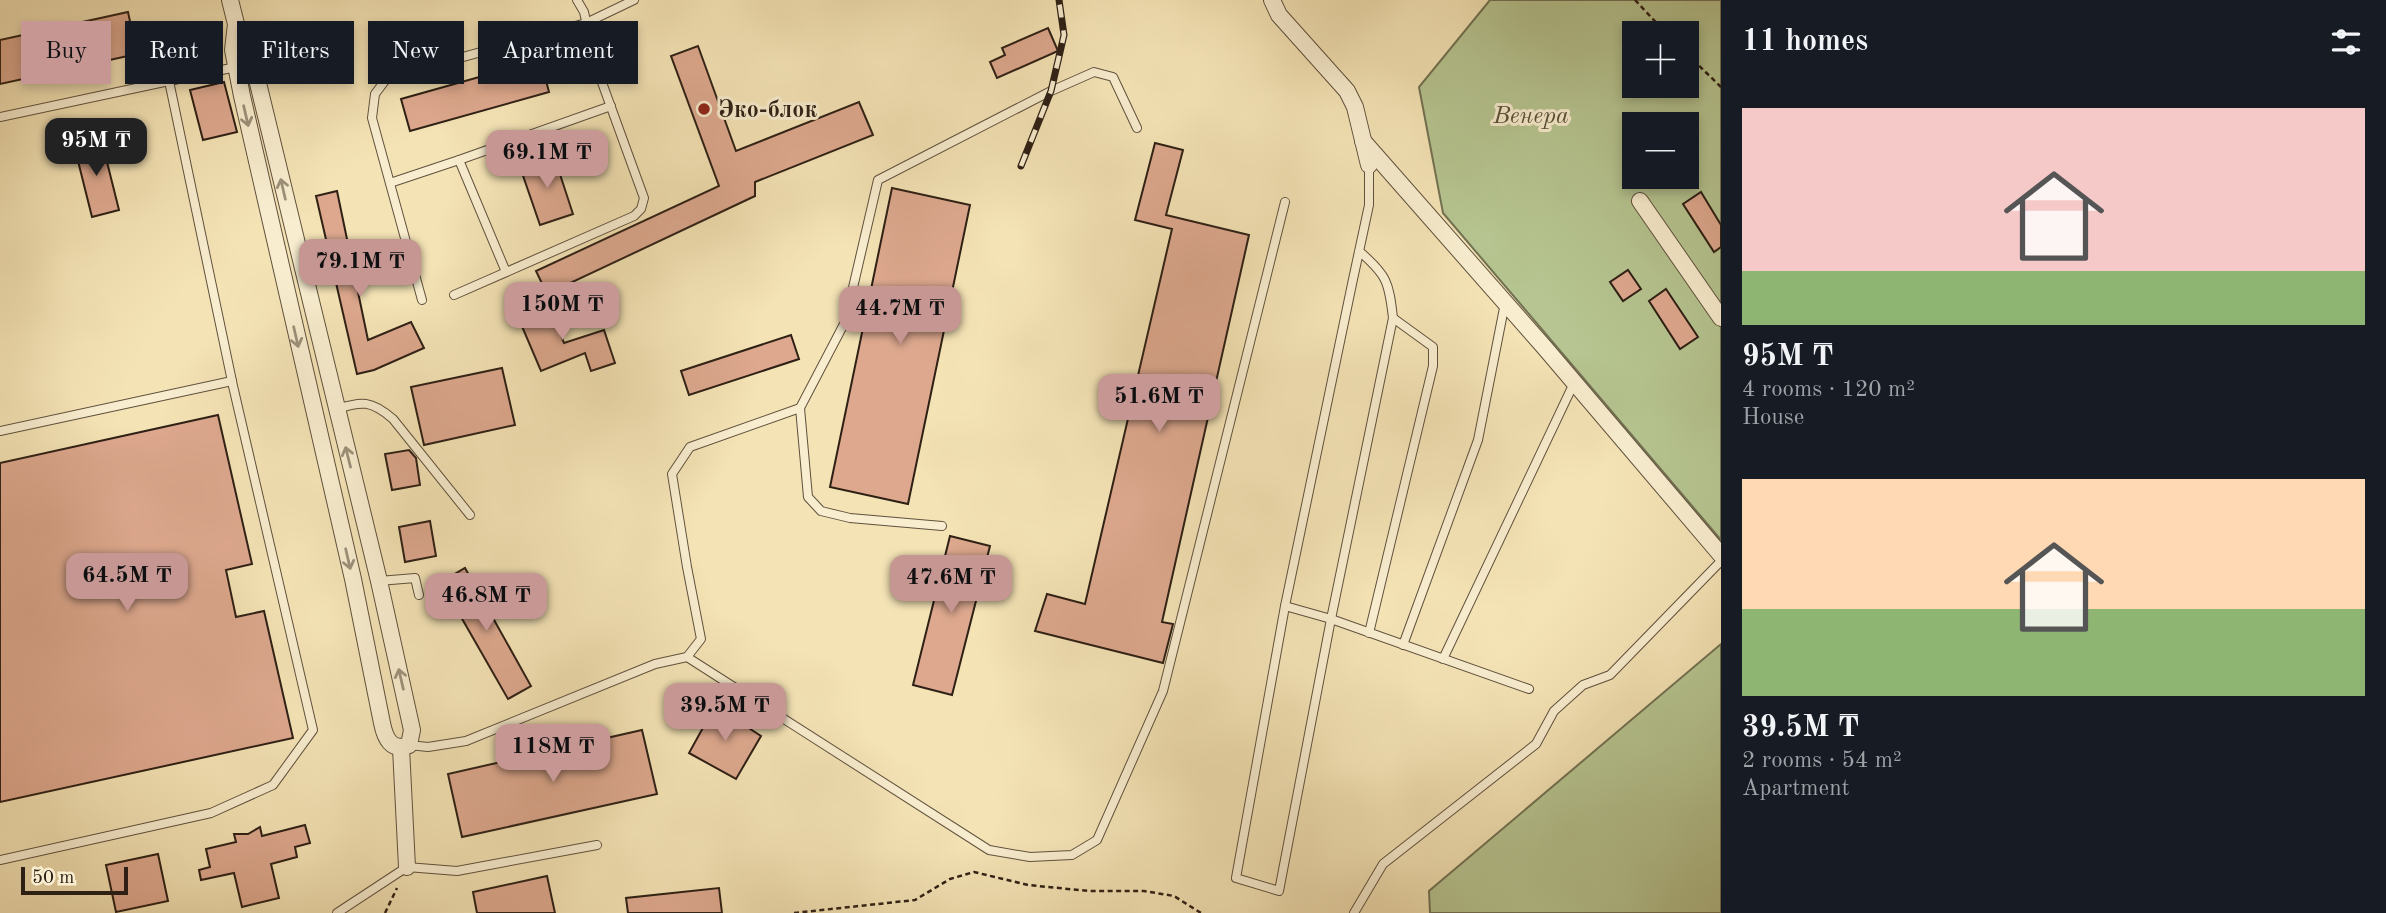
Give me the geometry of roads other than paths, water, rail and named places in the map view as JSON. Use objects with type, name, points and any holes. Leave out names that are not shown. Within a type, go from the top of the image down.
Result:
[{"type":"street","points":[[230,0],[236,24],[233,50],[237,55]]},
{"type":"street","points":[[1272,0],[1279,15],[1347,91],[1355,107],[1369,165]]},
{"type":"street","points":[[245,84],[244,110],[353,579],[382,723],[393,747],[405,747]]},
{"type":"street","points":[[250,84],[336,409],[412,730],[405,747],[407,867]]},
{"type":"street","points":[[1363,141],[1721,555]]},
{"type":"street","points":[[1640,201],[1721,317]]},
{"type":"lane","points":[[577,0],[585,21]]},
{"type":"lane","points":[[590,21],[634,0]]},
{"type":"lane","points":[[422,300],[372,118],[375,94],[387,78],[478,53]]},
{"type":"lane","points":[[942,526],[850,518],[821,511],[808,498],[800,408],[845,323],[878,180],[1051,91],[1094,72],[1113,77],[1136,128]]},
{"type":"lane","points":[[0,117],[155,84]]},
{"type":"lane","points":[[0,860],[211,813],[273,785],[313,730],[232,381],[170,84]]},
{"type":"lane","points":[[454,295],[634,216],[641,209],[644,198],[603,84]]},
{"type":"lane","points":[[390,183],[611,106]]},
{"type":"lane","points":[[459,160],[506,272]]},
{"type":"lane","points":[[1359,251],[1380,270],[1390,290],[1393,318],[1279,891],[1236,878],[1285,606],[1359,251],[1369,205],[1369,165]]},
{"type":"lane","points":[[687,657],[989,850],[1030,857],[1072,855],[1097,839],[1163,691],[1285,202]]},
{"type":"lane","points":[[1403,645],[1478,440],[1505,303]]},
{"type":"lane","points":[[1369,633],[1433,366],[1433,347],[1393,318]]},
{"type":"lane","points":[[0,431],[232,381]]},
{"type":"lane","points":[[1443,659],[1574,383]]},
{"type":"lane","points":[[336,409],[358,402],[378,406],[393,419],[470,515]]},
{"type":"lane","points":[[405,747],[428,747],[466,741],[655,664],[687,657],[701,639],[672,474],[690,447],[800,408]]},
{"type":"lane","points":[[1354,913],[1383,864],[1536,744],[1554,710],[1583,685],[1610,675],[1721,561]]},
{"type":"lane","points":[[379,582],[415,578],[419,594]]},
{"type":"lane","points":[[1285,606],[1331,619],[1529,690]]},
{"type":"lane","points":[[337,913],[407,867],[457,871],[597,845]]},
{"type":"railway","points":[[1021,166],[1051,91],[1064,35],[1059,0]]},
{"type":"place","name":"Эко-блок","points":[[704,109]]},
{"type":"park label","name":"Венера","points":[[1531,115]]}]
